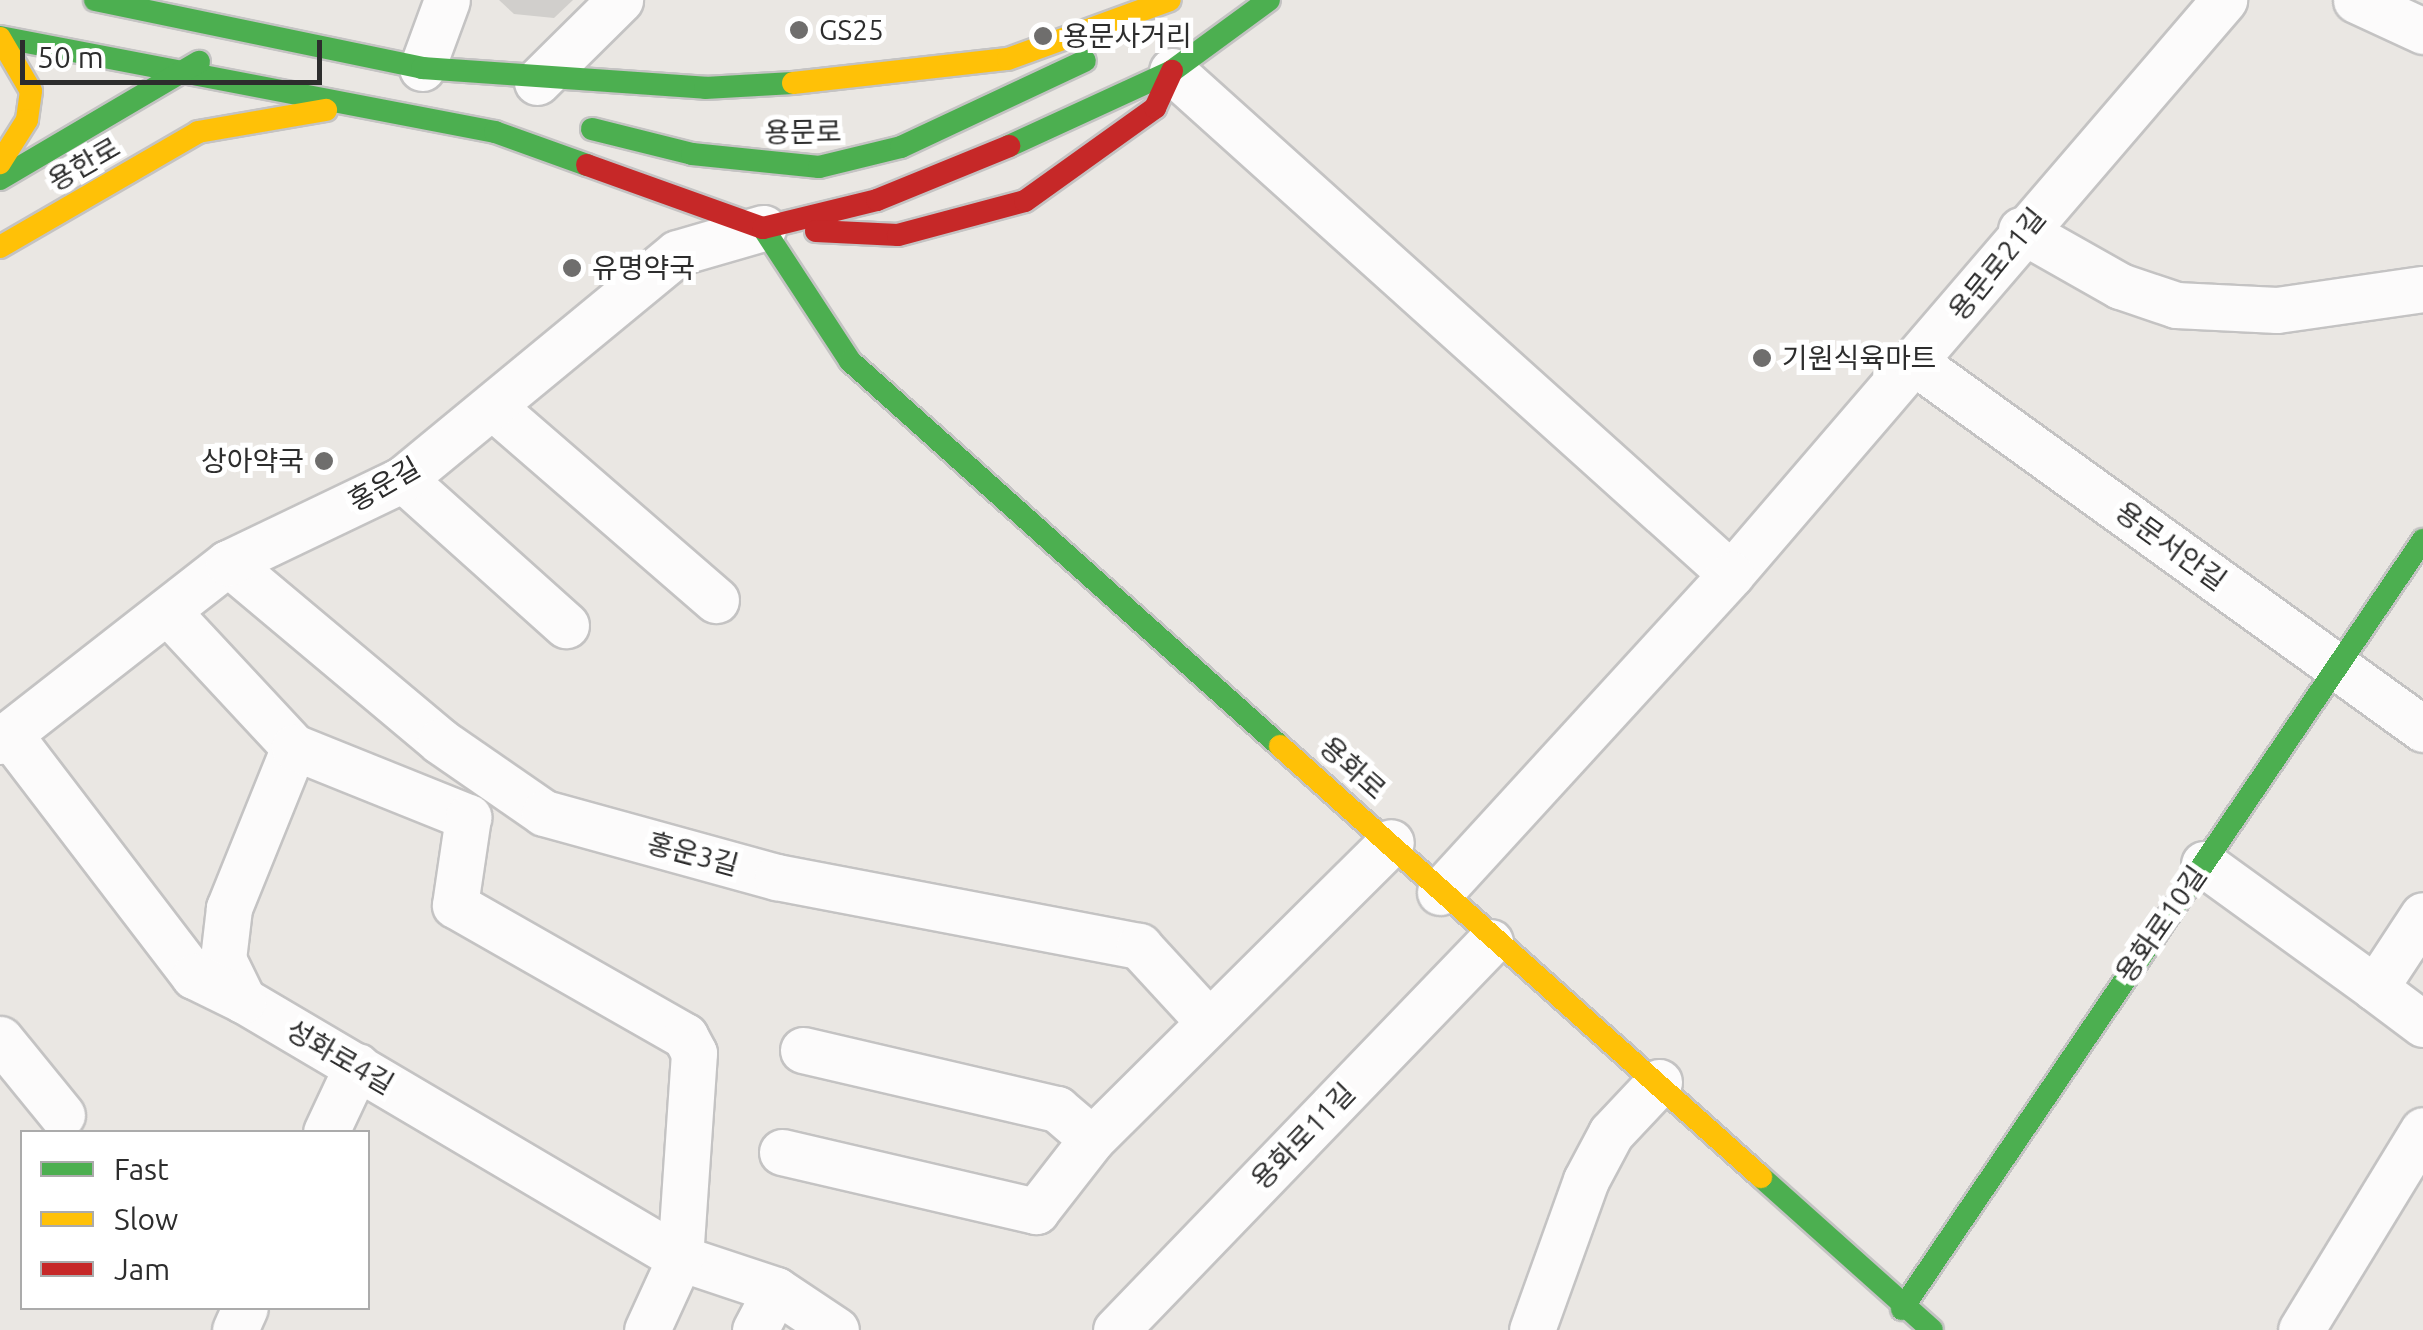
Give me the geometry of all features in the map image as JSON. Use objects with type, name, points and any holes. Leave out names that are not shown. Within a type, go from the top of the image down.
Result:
[{"type":"main road","points":[[96,0],[422,68],[537,82],[705,88],[902,78],[1060,45],[1165,3]]},
{"type":"main road","points":[[763,228],[877,200],[996,152],[1172,71],[1269,0]]},
{"type":"main road","name":"용문로","points":[[572,124],[692,154],[819,167],[952,126],[1043,87],[1165,3]]},
{"type":"main road","points":[[0,38],[183,66],[384,106],[627,174],[763,228],[898,235],[1025,201],[1155,108],[1172,71]]},
{"type":"main road","points":[[0,38],[31,91],[27,120],[0,163]]},
{"type":"main road","name":"용한로","points":[[0,180],[183,66],[343,52]]},
{"type":"main road","points":[[422,68],[489,98]]},
{"type":"main road","name":"용한로","points":[[0,247],[198,132],[384,106]]},
{"type":"main road","points":[[952,126],[950,148],[996,152]]},
{"type":"main road","points":[[0,180],[28,185],[12,203]]},
{"type":"main road","name":"용화로","points":[[763,228],[850,361],[1390,842],[1490,942],[1659,1082],[1907,1323]]},
{"type":"main road","name":"용화로10길","points":[[1907,1323],[2204,864],[2423,540]]},
{"type":"street","points":[[422,68],[447,0]]},
{"type":"street","points":[[537,82],[620,0]]},
{"type":"street","name":"용문로21길","points":[[1440,892],[1918,364],[2022,230],[2224,0]]},
{"type":"street","points":[[2356,0],[2423,31]]},
{"type":"street","points":[[1172,71],[1731,574]]},
{"type":"street","name":"홍운길","points":[[4,737],[228,564],[403,479],[677,253],[763,228]]},
{"type":"street","points":[[2022,230],[2120,286],[2176,305],[2277,310],[2423,288]]},
{"type":"street","name":"용문서안길","points":[[1918,364],[2423,729]]},
{"type":"street","points":[[493,407],[716,600]]},
{"type":"street","points":[[403,479],[566,626]]},
{"type":"street","name":"홍운3길","points":[[228,564],[440,741],[544,813],[777,878],[1140,946],[1208,1022]]},
{"type":"street","points":[[168,611],[294,747],[468,817],[455,905],[685,1036],[694,1053],[680,1258],[648,1330]]},
{"type":"street","name":"성화로4길","points":[[4,737],[194,976],[357,1066],[680,1258],[776,1290],[836,1330]]},
{"type":"street","points":[[243,1000],[223,959],[229,908],[294,747]]},
{"type":"street","points":[[782,1152],[1036,1211],[1092,1139],[1390,842]]},
{"type":"street","points":[[2204,864],[2423,1024]]},
{"type":"street","points":[[2375,988],[2423,915]]},
{"type":"street","name":"용화로11길","points":[[1116,1330],[1490,942]]},
{"type":"street","points":[[0,1039],[62,1116]]},
{"type":"street","points":[[802,1050],[1057,1109],[1092,1139]]},
{"type":"street","points":[[327,1130],[357,1066]]},
{"type":"street","points":[[1532,1330],[1586,1180],[1611,1133],[1659,1082]]},
{"type":"street","points":[[2301,1330],[2423,1130]]},
{"type":"street","points":[[755,1330],[776,1290]]},
{"type":"building","points":[[499,0],[573,0],[554,18],[514,14]]},
{"type":"traffic: fast","points":[[95,0],[422,68],[705,88],[793,83]]},
{"type":"traffic: fast","points":[[1009,146],[1172,71],[1269,0]]},
{"type":"traffic: fast","points":[[0,37],[495,132],[587,165]]},
{"type":"traffic: fast","points":[[592,129],[692,154],[819,167],[901,147],[1085,61]]},
{"type":"traffic: fast","points":[[0,179],[199,62]]},
{"type":"traffic: fast","points":[[763,228],[850,361],[1280,746]]},
{"type":"traffic: fast","points":[[1902,1309],[2423,540]]},
{"type":"traffic: fast","points":[[1761,1177],[1932,1330]]},
{"type":"traffic: slow","points":[[793,83],[1008,59],[1170,0]]},
{"type":"traffic: slow","points":[[0,38],[31,91],[27,120],[0,163]]},
{"type":"traffic: slow","points":[[0,247],[198,132],[326,110]]},
{"type":"traffic: slow","points":[[1280,746],[1761,1177]]},
{"type":"traffic: jam","points":[[816,231],[898,235],[1025,201],[1155,108],[1172,71]]},
{"type":"traffic: jam","points":[[587,165],[763,228],[877,200],[1009,146]]},
{"type":"place","name":"GS25","points":[[799,30]]},
{"type":"place","name":"용문사거리","points":[[1043,36]]},
{"type":"place","name":"유명약국","points":[[572,268]]},
{"type":"place","name":"기원식육마트","points":[[1762,358]]},
{"type":"place","name":"상아약국","points":[[324,461]]}]
